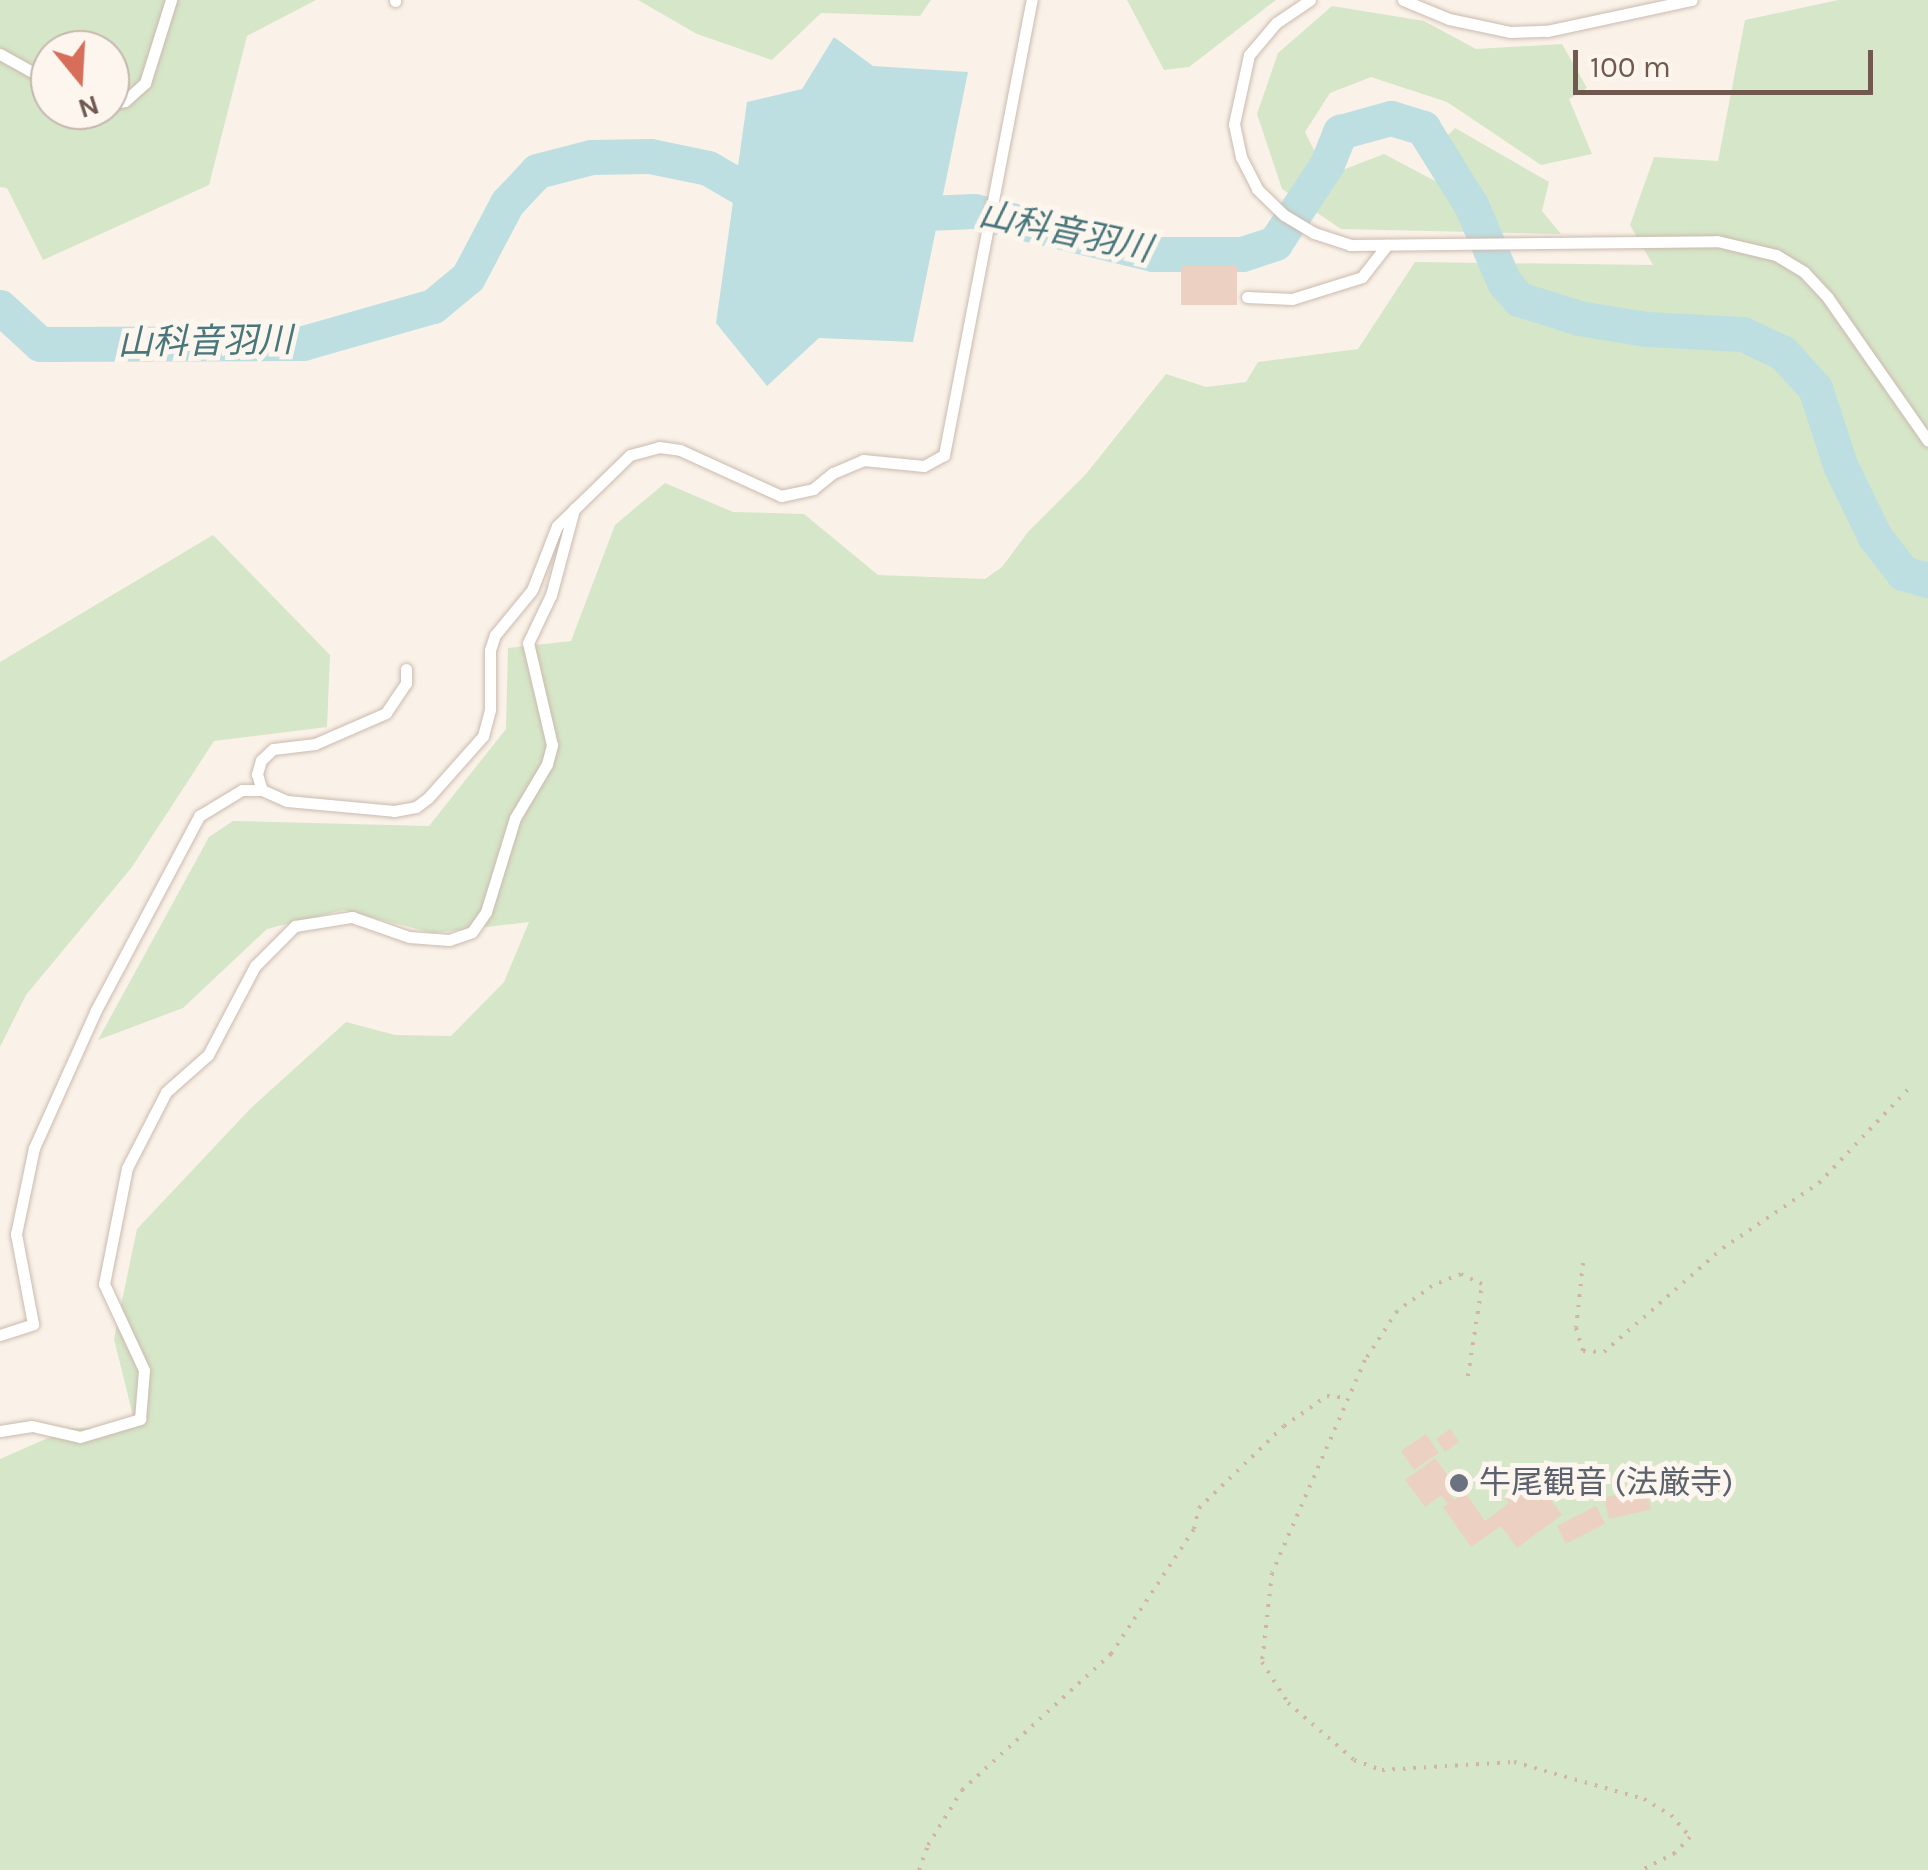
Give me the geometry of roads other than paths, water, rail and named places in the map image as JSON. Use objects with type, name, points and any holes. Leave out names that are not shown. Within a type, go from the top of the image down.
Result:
[{"type":"lane","points":[[130,97],[145,83],[171,0]]},
{"type":"lane","points":[[0,1336],[34,1324],[16,1234],[34,1148],[96,1010],[199,816],[242,790],[262,790],[287,801],[394,812],[416,807],[428,798],[483,736],[490,710],[488,670],[495,635],[532,590],[544,550],[557,526],[630,456],[659,447],[680,450],[780,496],[812,489],[834,472],[863,460],[924,466],[944,455],[1032,0]]},
{"type":"lane","points":[[1310,0],[1276,23],[1249,55],[1234,124],[1241,156],[1257,189],[1284,215],[1314,233],[1350,245],[1717,241],[1776,255],[1804,272],[1828,298],[1928,441]]},
{"type":"lane","points":[[1404,0],[1477,27],[1547,31],[1692,0]]},
{"type":"lane","points":[[0,54],[30,71]]},
{"type":"lane","points":[[1247,297],[1292,299],[1362,277],[1388,246]]},
{"type":"lane","points":[[0,1431],[32,1426],[80,1437],[140,1419],[144,1370],[104,1284],[127,1168],[166,1092],[208,1055],[255,966],[294,926],[352,917],[409,938],[449,940],[472,932],[486,912],[515,818],[547,764],[552,745],[528,643],[551,595],[574,509]]},
{"type":"lane","points":[[262,790],[257,774],[261,760],[273,748],[315,744],[386,712],[406,684],[406,669]]},
{"type":"water","points":[[834,37],[873,66],[968,72],[913,342],[819,338],[767,386],[716,323],[747,102],[802,89]]},
{"type":"waterway","name":"山科音羽川","points":[[896,223],[928,213],[974,211],[1153,254],[1242,254],[1275,243],[1327,164],[1340,132],[1391,118],[1423,128],[1471,205],[1504,282],[1519,299],[1579,318],[1646,329],[1743,334],[1783,353],[1815,388],[1841,467],[1875,537],[1903,573],[1928,580]]},
{"type":"waterway","name":"山科音羽川","points":[[0,307],[40,344],[303,343],[433,306],[468,277],[507,203],[537,171],[591,157],[650,156],[708,168],[777,208]]},
{"type":"place","name":"牛尾観音 (法厳寺)","points":[[1459,1483]]}]
